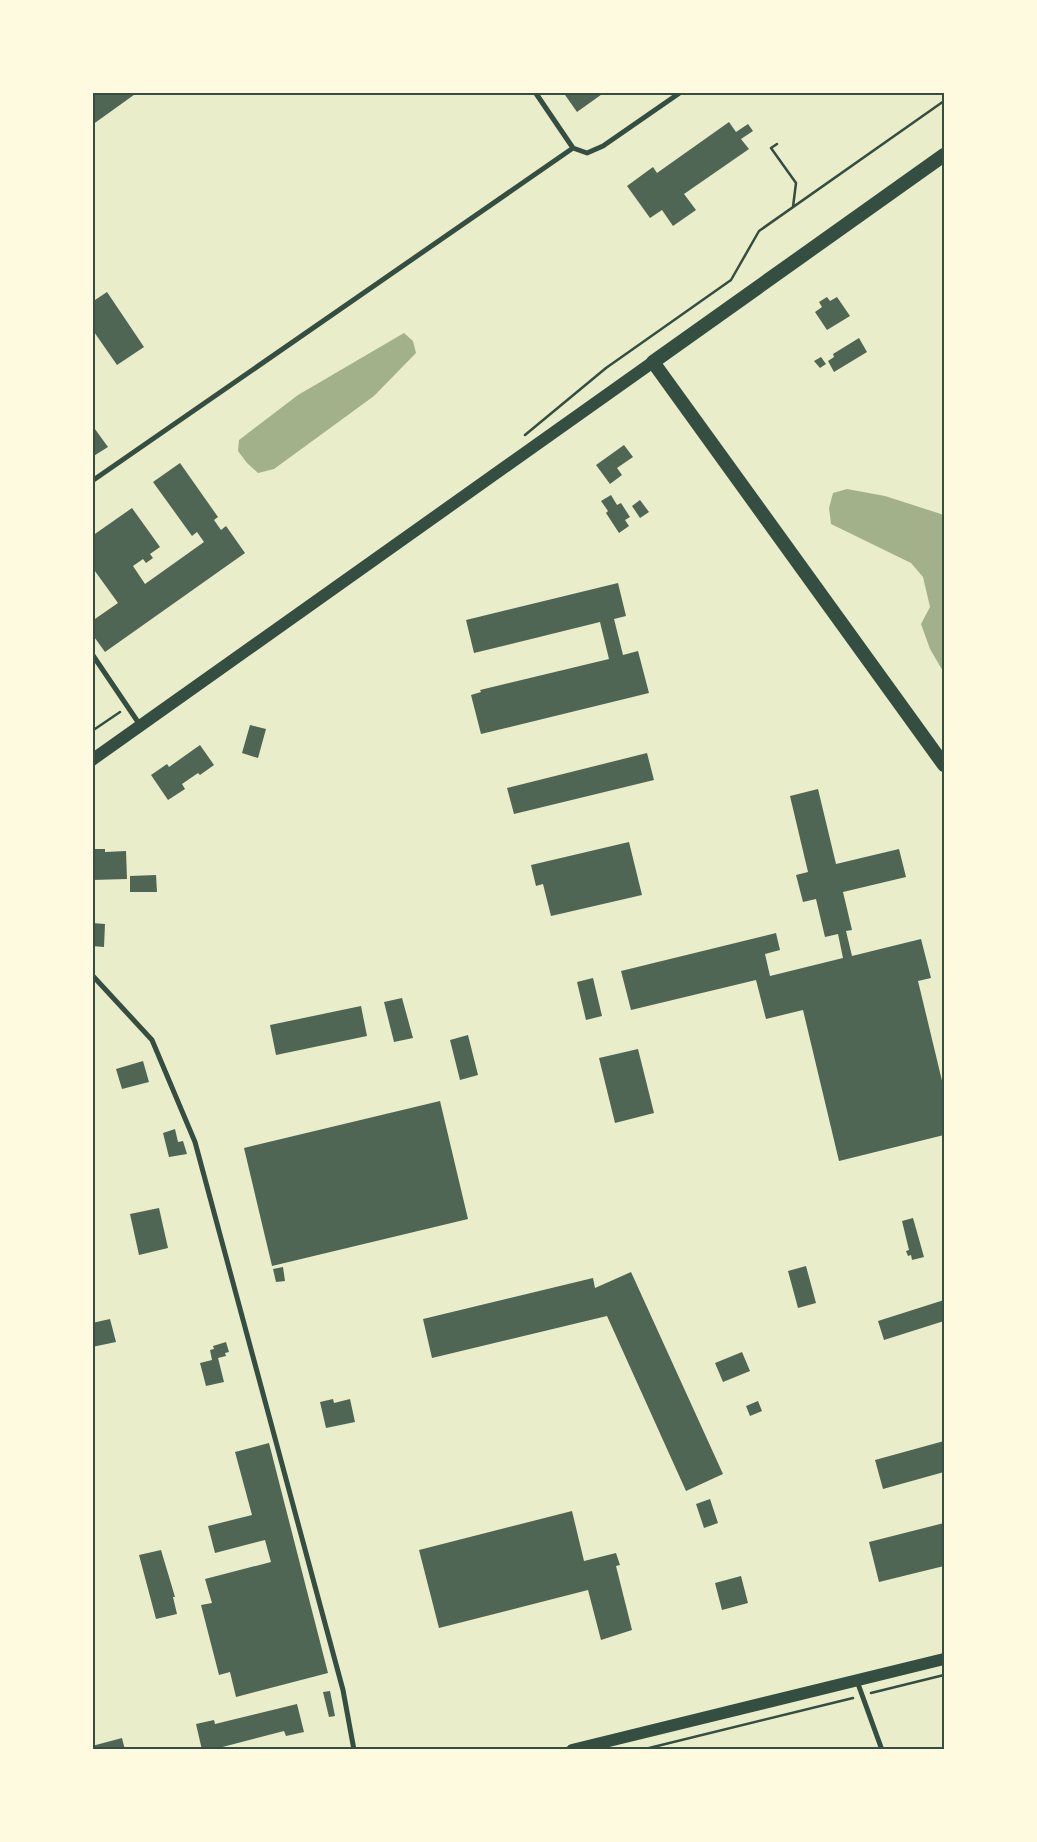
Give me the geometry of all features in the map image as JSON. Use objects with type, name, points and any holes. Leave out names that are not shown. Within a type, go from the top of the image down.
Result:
[{"type":"highway","points":[[944,156],[653,362],[944,766]]},
{"type":"main road","points":[[92,760],[653,362]]},
{"type":"main road","points":[[572,1750],[944,1659]]},
{"type":"street","points":[[535,92],[573,148],[587,153],[603,146],[681,92]]},
{"type":"street","points":[[92,481],[573,148]]},
{"type":"street","points":[[92,654],[141,725]]},
{"type":"street","points":[[92,975],[152,1040],[195,1142],[343,1690],[354,1750]]},
{"type":"street","points":[[857,1681],[882,1750]]},
{"type":"path","points":[[525,434],[606,368],[731,280],[759,231],[944,101]]},
{"type":"path","points":[[777,144],[771,148],[796,183],[793,207]]},
{"type":"path","points":[[92,731],[127,706]]},
{"type":"path","points":[[641,1750],[944,1676]]},
{"type":"shaded area","points":[[404,333],[413,341],[416,353],[374,396],[274,469],[258,473],[247,463],[238,451],[239,440],[298,395]]},
{"type":"shaded area","points":[[847,489],[885,496],[944,515],[944,673],[930,649],[921,624],[930,607],[923,577],[911,563],[831,524],[829,508],[833,493]]},
{"type":"building","points":[[92,92],[138,92],[92,125]]},
{"type":"building","points":[[563,92],[605,92],[577,112]]},
{"type":"building","points":[[729,122],[736,132],[748,124],[753,131],[741,139],[749,149],[684,194],[696,210],[673,226],[662,210],[650,218],[627,186],[653,167],[657,173]]},
{"type":"building","points":[[107,292],[144,347],[117,365],[92,329],[92,302]]},
{"type":"building","points":[[827,297],[830,301],[837,297],[850,316],[827,330],[815,312],[822,307],[819,302]]},
{"type":"building","points":[[859,338],[867,352],[834,372],[828,361],[834,357],[833,354]]},
{"type":"building","points":[[821,357],[826,364],[820,368],[814,361]]},
{"type":"building","points":[[92,425],[108,447],[92,457]]},
{"type":"building","points":[[624,445],[633,457],[617,468],[622,475],[610,484],[596,465]]},
{"type":"building","points":[[180,463],[218,517],[214,520],[221,530],[226,526],[245,553],[105,652],[92,634],[92,621],[118,603],[92,567],[92,536],[132,508],[160,547],[150,554],[153,558],[146,563],[143,559],[133,566],[145,584],[204,542],[197,532],[192,536],[153,482]]},
{"type":"building","points":[[611,495],[617,505],[621,503],[630,517],[625,520],[629,526],[619,533],[606,513],[608,511],[601,501]]},
{"type":"building","points":[[640,500],[649,512],[640,518],[632,506]]},
{"type":"building","points":[[618,583],[626,616],[614,619],[623,655],[638,651],[649,693],[481,734],[471,695],[481,692],[480,690],[609,659],[600,622],[474,653],[466,620]]},
{"type":"building","points":[[250,725],[266,729],[258,758],[242,753]]},
{"type":"building","points":[[200,745],[214,765],[182,784],[185,789],[168,800],[151,775],[167,764],[169,767]]},
{"type":"building","points":[[647,753],[654,780],[514,814],[507,788]]},
{"type":"building","points":[[818,789],[836,864],[899,849],[906,877],[843,892],[852,930],[846,931],[852,956],[921,939],[931,978],[918,981],[944,1089],[944,1135],[839,1161],[803,1010],[766,1019],[756,980],[631,1010],[621,971],[776,933],[780,950],[765,954],[770,976],[843,958],[838,934],[825,937],[816,899],[803,902],[796,875],[808,872],[790,796]]},
{"type":"building","points":[[629,842],[642,895],[551,916],[543,884],[536,886],[531,865]]},
{"type":"building","points":[[92,849],[105,849],[105,852],[126,851],[127,879],[92,880]]},
{"type":"building","points":[[156,875],[157,892],[130,892],[130,876]]},
{"type":"building","points":[[92,923],[105,924],[104,947],[92,946]]},
{"type":"building","points":[[593,978],[602,1016],[586,1020],[577,982]]},
{"type":"building","points":[[402,998],[413,1038],[394,1042],[384,1002]]},
{"type":"building","points":[[361,1006],[367,1036],[276,1055],[270,1025]]},
{"type":"building","points":[[468,1035],[478,1075],[460,1080],[450,1040]]},
{"type":"building","points":[[638,1049],[654,1113],[615,1123],[599,1058]]},
{"type":"building","points":[[143,1061],[149,1082],[122,1089],[116,1069]]},
{"type":"building","points":[[440,1101],[468,1219],[272,1266],[244,1148]]},
{"type":"building","points":[[175,1129],[178,1142],[183,1141],[187,1154],[169,1157],[163,1133]]},
{"type":"building","points":[[159,1208],[168,1248],[139,1255],[130,1214]]},
{"type":"building","points":[[913,1218],[924,1257],[912,1260],[911,1255],[908,1256],[906,1251],[909,1250],[902,1221]]},
{"type":"building","points":[[806,1266],[816,1303],[798,1308],[788,1271]]},
{"type":"building","points":[[283,1267],[285,1281],[276,1282],[273,1269]]},
{"type":"building","points":[[631,1272],[723,1474],[686,1491],[607,1316],[432,1358],[423,1319],[593,1278],[595,1288]]},
{"type":"building","points":[[944,1300],[944,1321],[884,1340],[878,1321]]},
{"type":"building","points":[[110,1319],[116,1342],[92,1347],[92,1323]]},
{"type":"building","points":[[226,1342],[229,1352],[225,1353],[226,1356],[218,1358],[224,1382],[206,1386],[200,1363],[212,1360],[210,1350],[214,1349],[213,1346]]},
{"type":"building","points":[[742,1352],[750,1371],[723,1382],[715,1363]]},
{"type":"building","points":[[333,1399],[334,1403],[350,1399],[355,1422],[326,1428],[320,1402]]},
{"type":"building","points":[[758,1401],[762,1411],[750,1416],[746,1406]]},
{"type":"building","points":[[944,1441],[944,1472],[883,1489],[875,1460]]},
{"type":"building","points":[[269,1443],[328,1673],[236,1697],[230,1672],[219,1675],[201,1605],[212,1603],[205,1579],[271,1562],[265,1540],[215,1553],[208,1526],[252,1515],[235,1452]]},
{"type":"building","points":[[710,1499],[718,1523],[704,1528],[696,1504]]},
{"type":"building","points":[[572,1511],[584,1561],[616,1553],[620,1565],[616,1566],[632,1630],[601,1640],[588,1590],[439,1628],[419,1550]]},
{"type":"building","points":[[944,1523],[944,1566],[879,1582],[869,1542]]},
{"type":"building","points":[[161,1550],[175,1597],[173,1597],[177,1614],[156,1619],[139,1555]]},
{"type":"building","points":[[741,1576],[748,1603],[722,1610],[715,1583]]},
{"type":"building","points":[[330,1691],[335,1716],[329,1717],[323,1692]]},
{"type":"building","points":[[297,1704],[304,1732],[286,1736],[284,1731],[211,1750],[202,1750],[196,1724],[214,1720],[215,1724]]},
{"type":"building","points":[[122,1738],[125,1750],[92,1750],[92,1746]]}]
